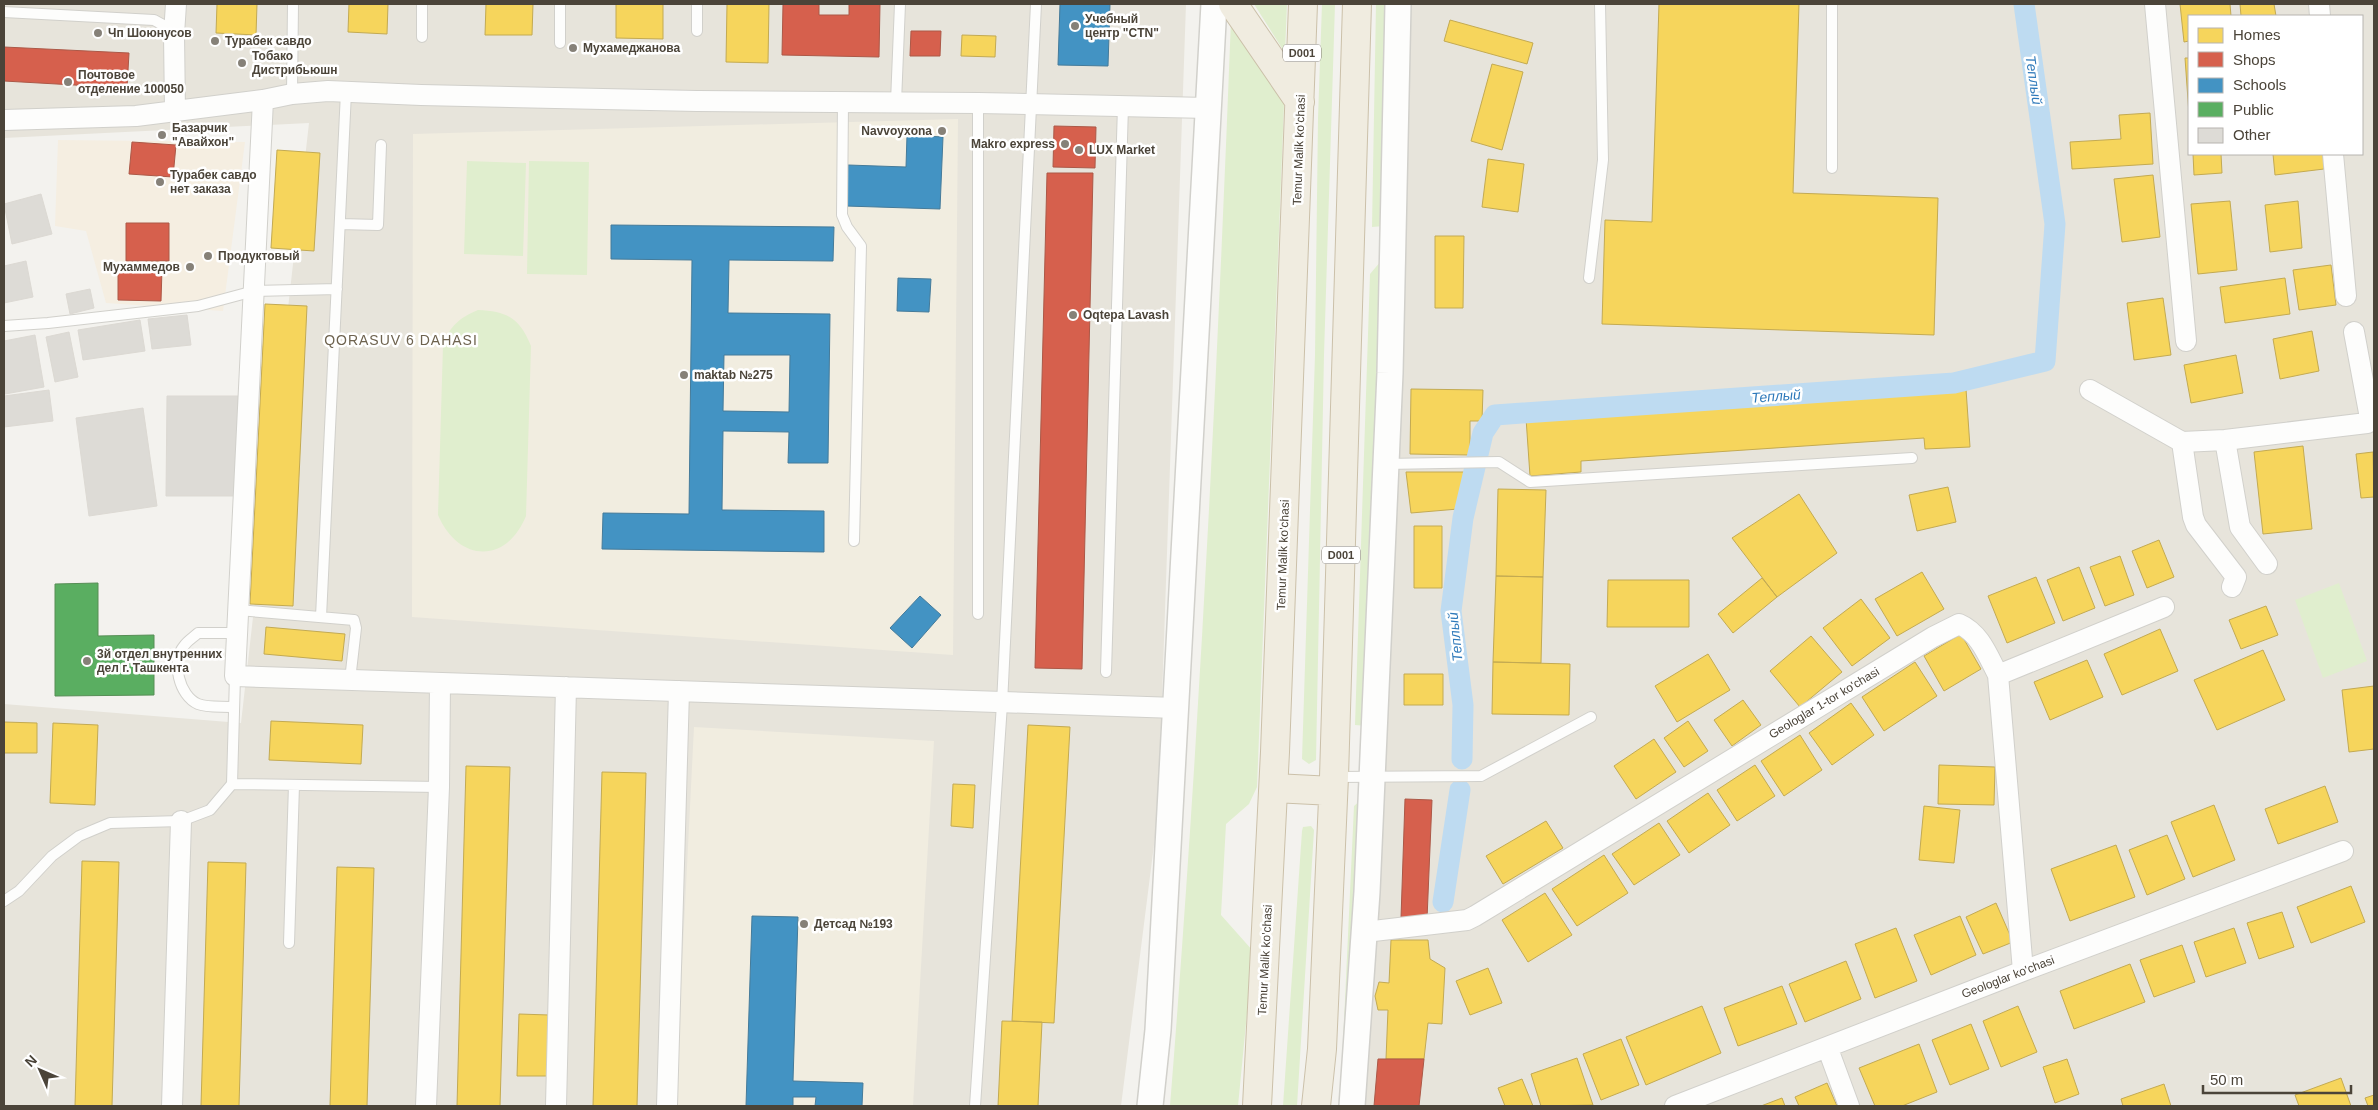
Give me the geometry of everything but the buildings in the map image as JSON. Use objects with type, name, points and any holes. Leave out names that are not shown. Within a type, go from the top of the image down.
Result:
[{"type":"highway","points":[[1233,4],[1300,102]]},
{"type":"highway","name":"Temur Malik ko'chasi","points":[[1257,1106],[1274,788],[1303,4]]},
{"type":"highway","name":"D001","points":[[1316,1106],[1322,1049],[1334,784],[1357,4]]},
{"type":"highway","points":[[1274,788],[1334,784]]},
{"type":"street","points":[[175,112],[174,34],[176,4]]},
{"type":"street","points":[[1150,1106],[1158,1030],[1214,4]]},
{"type":"street","points":[[1352,1106],[1365,932],[1386,464],[1398,4]]},
{"type":"street","points":[[2155,4],[2186,341]]},
{"type":"street","points":[[4,120],[136,116],[263,100],[292,94],[346,92],[697,101],[978,102],[1208,108]]},
{"type":"street","points":[[263,100],[235,676],[1002,704],[1176,708]]},
{"type":"street","points":[[2333,155],[2346,296]]},
{"type":"street","points":[[2090,390],[2182,442],[2225,440],[2367,423],[2370,418],[2354,332]]},
{"type":"street","points":[[2225,440],[2240,527],[2267,564]]},
{"type":"street","points":[[2182,442],[2192,517],[2196,525],[2236,577],[2232,587]]},
{"type":"street","points":[[1998,675],[2164,607]]},
{"type":"street","name":"Geologlar 1-tor ko'chasi","points":[[1365,932],[1467,920],[1475,916],[1924,642],[1959,624],[1967,628],[1980,641],[1998,675],[2023,971]]},
{"type":"street","points":[[426,1106],[440,787],[440,683]]},
{"type":"street","points":[[556,1106],[566,687]]},
{"type":"street","points":[[667,1106],[679,691]]},
{"type":"street","points":[[172,1106],[181,821]]},
{"type":"street","name":"Geologlar ko'chasi","points":[[1675,1106],[1828,1049],[2023,971],[2343,851]]},
{"type":"street","points":[[1828,1049],[1849,1106]]},
{"type":"lane","points":[[292,4],[292,94]]},
{"type":"lane","points":[[422,4],[422,38]]},
{"type":"lane","points":[[560,4],[560,43]]},
{"type":"lane","points":[[697,4],[697,32]]},
{"type":"lane","points":[[896,102],[900,4]]},
{"type":"lane","points":[[974,1106],[1002,704],[1036,4]]},
{"type":"lane","points":[[1589,278],[1603,160],[1600,4]]},
{"type":"lane","points":[[1832,4],[1832,168]]},
{"type":"lane","points":[[4,12],[154,20],[174,34]]},
{"type":"lane","points":[[321,617],[346,92]]},
{"type":"lane","points":[[843,102],[842,215],[847,227],[861,246],[854,541]]},
{"type":"lane","points":[[978,102],[978,614]]},
{"type":"lane","points":[[1106,672],[1123,106]]},
{"type":"lane","points":[[340,224],[378,225],[380,216],[381,145]]},
{"type":"lane","points":[[4,326],[48,324],[198,306],[254,291],[337,289]]},
{"type":"lane","points":[[1386,464],[1499,462],[1530,482],[1912,458]]},
{"type":"lane","points":[[238,610],[354,620],[356,628],[350,680]]},
{"type":"lane","points":[[233,707],[200,704],[188,698],[180,686],[178,667],[182,647],[198,633],[237,633]]},
{"type":"lane","points":[[4,901],[19,890],[52,856],[79,836],[110,822],[181,821],[210,810],[232,784],[235,676]]},
{"type":"lane","points":[[1334,784],[1372,777],[1481,776],[1590,717]]},
{"type":"lane","points":[[232,784],[440,787]]},
{"type":"lane","points":[[290,943],[294,785]]},
{"type":"shaded area","name":"QORASUV 6 DAHASI","points":[[4,4],[1186,4],[1158,813],[1121,1106],[4,1106],[4,704],[241,723],[309,123],[4,138]]},
{"type":"shaded area","points":[[1402,4],[2374,4],[2374,1106],[1359,1106],[1400,459]]},
{"type":"shaded area","name":"maktab №275","points":[[958,119],[953,655],[412,617],[413,134]]},
{"type":"shaded area","points":[[58,140],[245,142],[223,311],[106,303],[86,231],[55,226]]},
{"type":"shaded area","name":"Детсад №193","points":[[694,727],[934,741],[913,1106],[675,1106]]},
{"type":"green space","points":[[1254,4],[1287,4],[1285,53]]},
{"type":"green space","points":[[1322,4],[1335,4],[1324,355],[1316,760],[1309,764],[1302,759],[1315,355],[1318,118]]},
{"type":"green space","points":[[1376,4],[1390,4],[1384,226],[1372,227]]},
{"type":"green space","points":[[1231,20],[1284,104],[1257,787],[1249,804],[1226,824],[1221,915],[1253,951],[1238,1106],[1170,1106],[1190,834],[1206,563],[1220,292]]},
{"type":"green space","points":[[467,161],[526,163],[523,256],[464,254]]},
{"type":"green space","points":[[529,161],[589,162],[587,275],[527,274]]},
{"type":"green space","points":[[1381,261],[1367,726],[1355,725],[1370,274]]},
{"type":"green space","points":[[478,310],[497,312],[512,318],[522,329],[531,346],[526,516],[517,532],[507,543],[495,550],[482,552],[469,549],[457,542],[447,531],[438,515],[443,345],[456,323]]},
{"type":"green space","points":[[2339,583],[2367,661],[2323,678],[2295,600]]},
{"type":"green space","points":[[1362,799],[1341,1086],[1354,806]]},
{"type":"green space","points":[[1311,826],[1314,830],[1297,1106],[1283,1106],[1302,831],[1303,827]]},
{"type":"waterway","name":"Теплый","points":[[1462,759],[1463,705],[1451,611],[1463,518],[1483,433],[1495,415],[1954,383],[2045,361],[2055,224],[2024,4]]},
{"type":"waterway","name":"Теплый","points":[[1443,902],[1460,790]]},
{"type":"place","name":"Учебный центр \"CTN\"","points":[[1075,26]]},
{"type":"place","name":"Чп Шоюнусов","points":[[98,33]]},
{"type":"place","name":"Турабек савдо","points":[[215,41]]},
{"type":"place","name":"Мухамеджанова","points":[[573,48]]},
{"type":"place","name":"Тобако Дистрибьюшн","points":[[242,63]]},
{"type":"place","name":"Почтовое отделение 100050","points":[[68,82]]},
{"type":"place","name":"Navvoyxona","points":[[942,131]]},
{"type":"place","name":"Базарчик \"Авайхон\"","points":[[162,135]]},
{"type":"place","name":"Makro express","points":[[1065,144]]},
{"type":"place","name":"LUX Market","points":[[1079,150]]},
{"type":"place","name":"Турабек савдо нет заказа","points":[[160,182]]},
{"type":"place","name":"Продуктовый","points":[[208,256]]},
{"type":"place","name":"Мухаммедов","points":[[190,267]]},
{"type":"place","name":"Oqtepa Lavash","points":[[1073,315]]},
{"type":"place","name":"maktab №275","points":[[684,375]]},
{"type":"place","name":"3й отдел внутренних дел г. Ташкента","points":[[87,661]]},
{"type":"place","name":"Детсад №193","points":[[804,924]]},
{"type":"district","name":"QORASUV 6 DAHASI","points":[[401,340]]}]
